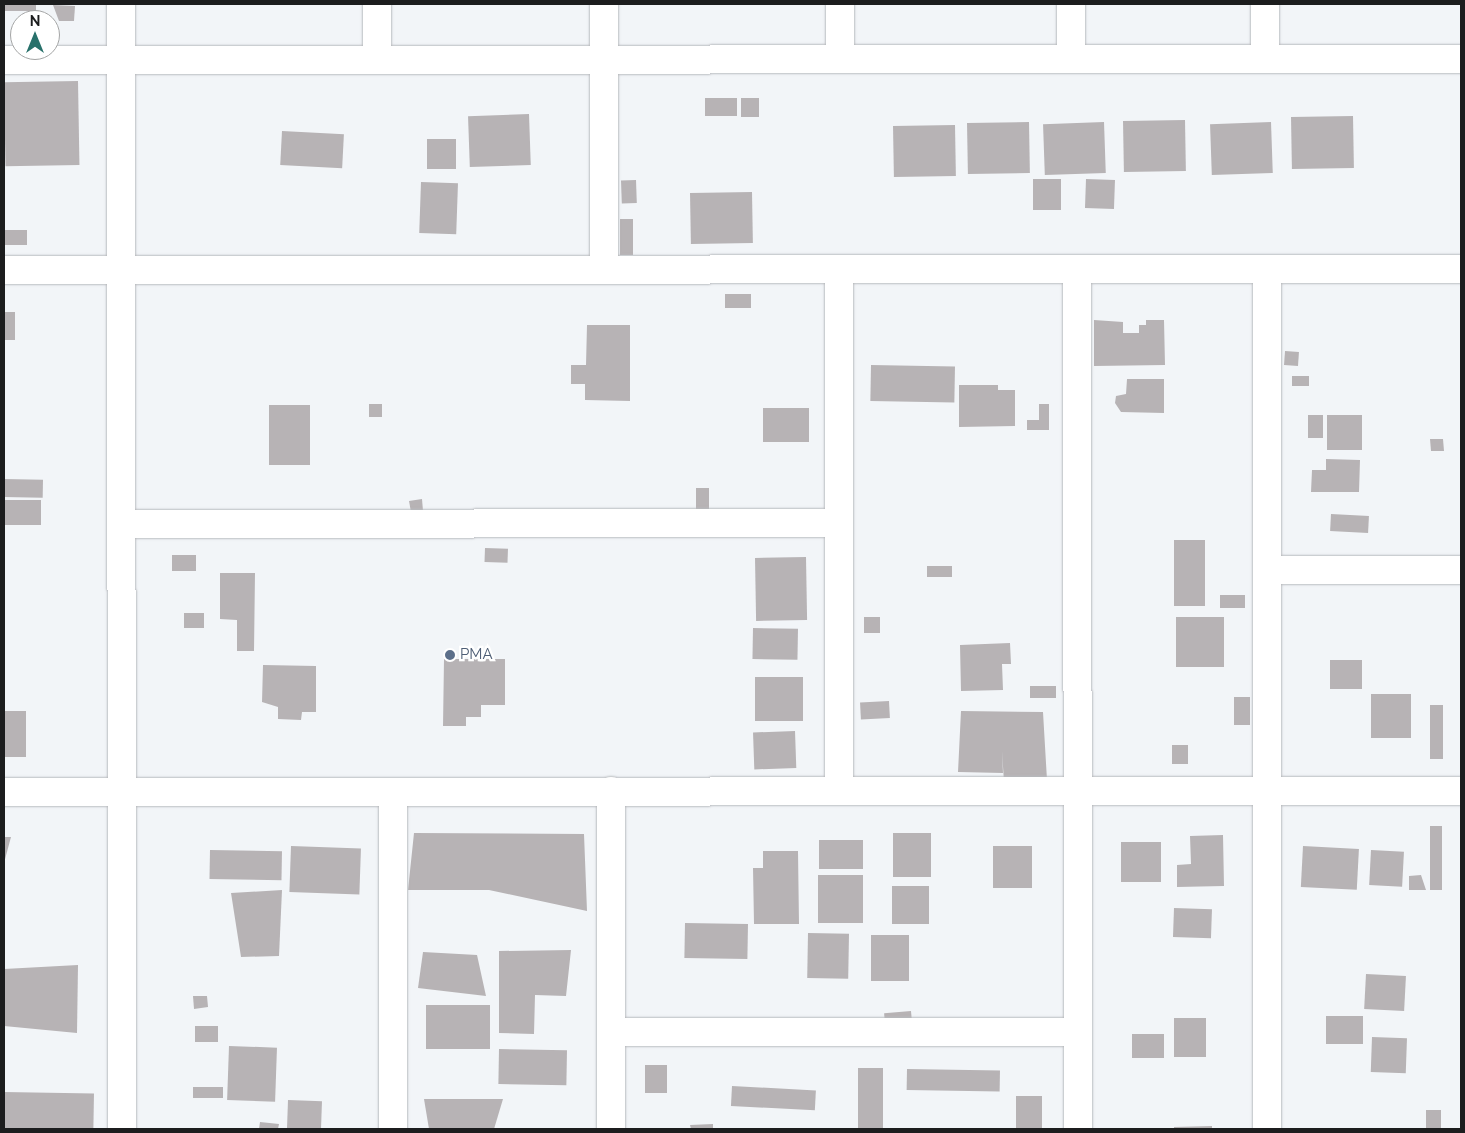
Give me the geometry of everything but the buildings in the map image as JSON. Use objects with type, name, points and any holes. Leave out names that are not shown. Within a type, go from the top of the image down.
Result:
[{"type":"street","points":[[121,4],[122,1129]]},
{"type":"street","points":[[377,4],[377,60]]},
{"type":"street","points":[[604,4],[604,270]]},
{"type":"street","points":[[840,4],[840,60]]},
{"type":"street","points":[[1072,4],[1072,60]]},
{"type":"street","points":[[1265,4],[1265,60]]},
{"type":"street","points":[[4,60],[1461,60]]},
{"type":"street","points":[[1267,269],[1267,1129]]},
{"type":"street","points":[[4,270],[1461,269]]},
{"type":"street","points":[[839,270],[839,791]]},
{"type":"street","points":[[1077,270],[1078,1129]]},
{"type":"street","points":[[121,524],[839,523]]},
{"type":"street","points":[[1267,570],[1461,570]]},
{"type":"street","points":[[611,791],[611,1129]]},
{"type":"street","points":[[4,792],[1461,791]]},
{"type":"street","points":[[393,792],[393,1129]]},
{"type":"street","points":[[611,1032],[1078,1032]]},
{"type":"place","name":"PMA","points":[[450,655]]}]
